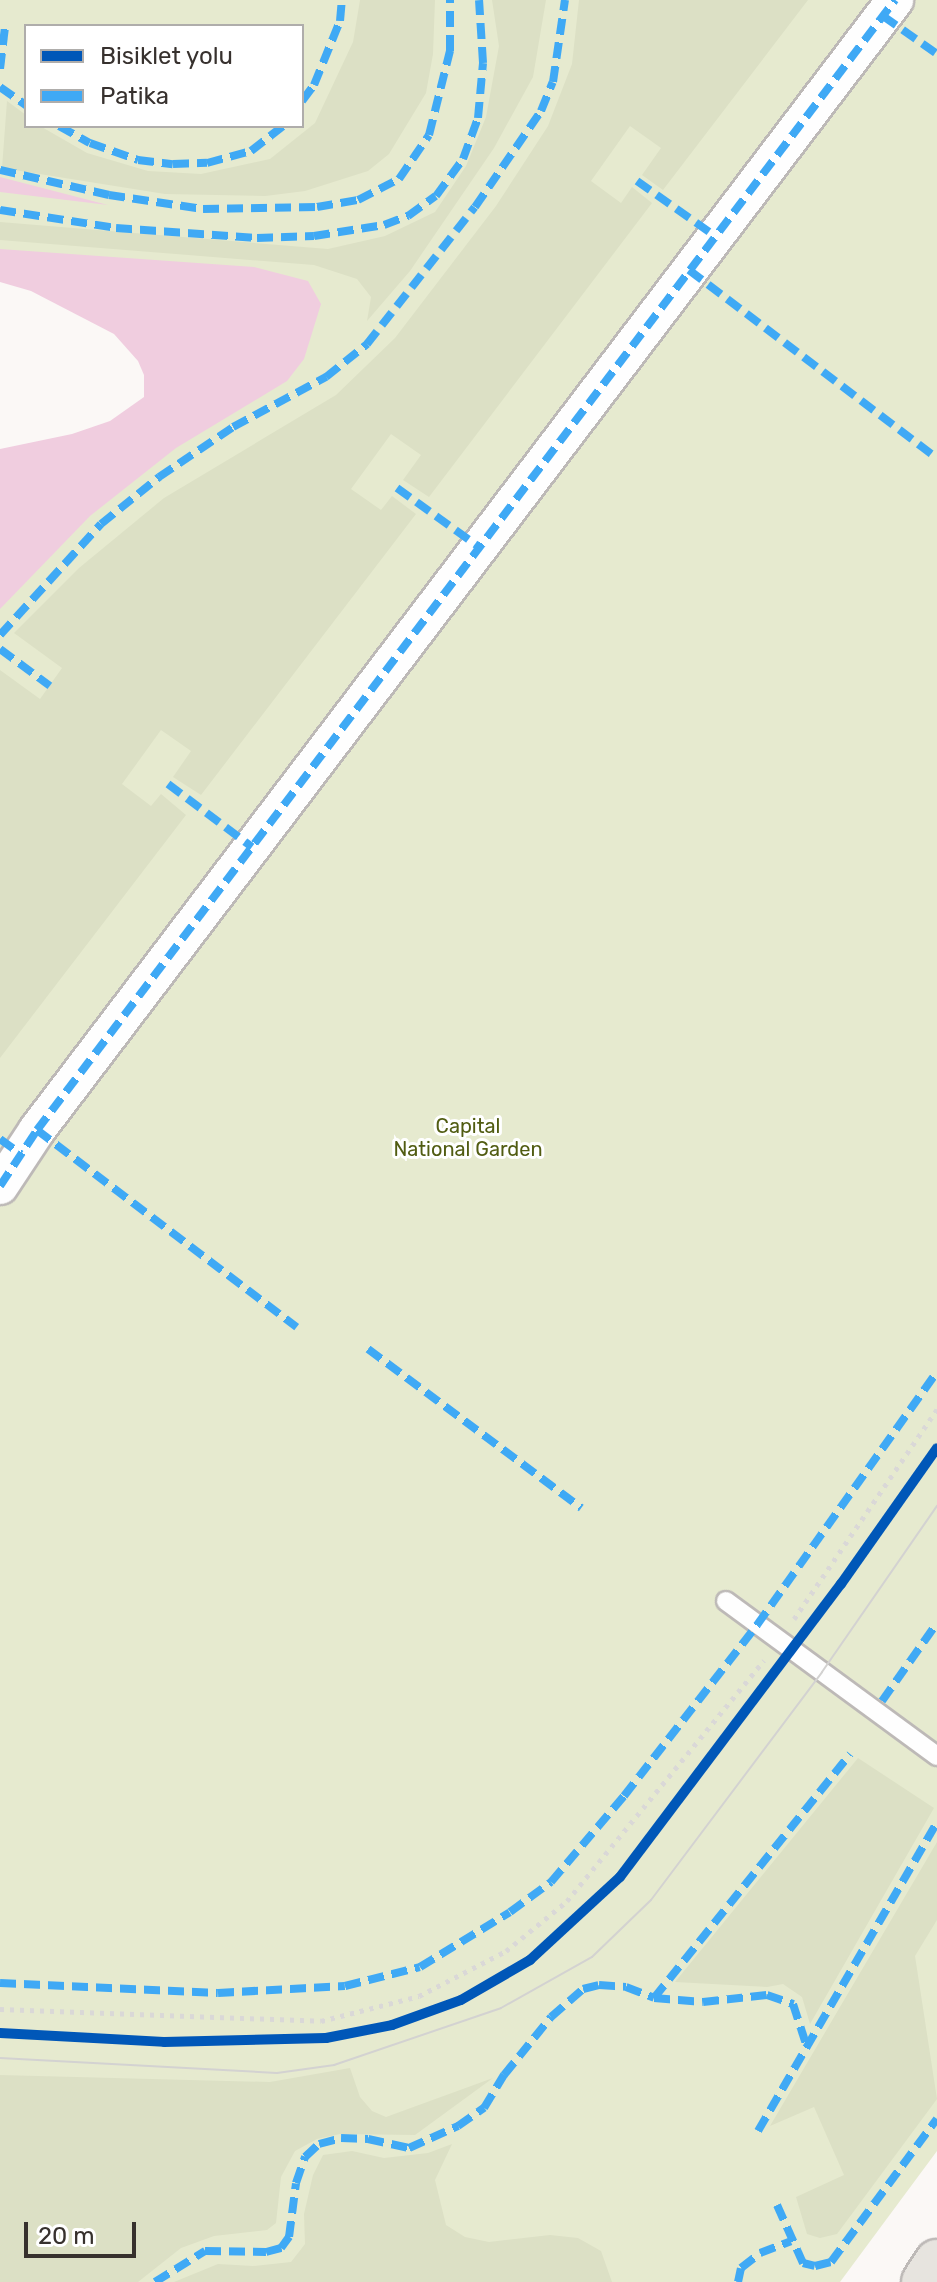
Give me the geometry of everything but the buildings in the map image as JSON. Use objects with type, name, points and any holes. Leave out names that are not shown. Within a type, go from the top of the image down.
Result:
[{"type":"main road","points":[[924,2282],[937,2262]]},
{"type":"street","points":[[0,1186],[37,1130],[895,0]]},
{"type":"lane","points":[[726,1601],[937,1756]]},
{"type":"path","points":[[0,2009],[321,2021],[419,1996],[506,1951],[567,1901],[779,1640],[937,1409]]},
{"type":"green space","name":"Capital National Garden","points":[[0,0],[937,0],[937,2151],[840,2282],[0,2282]]},
{"type":"green space","points":[[360,0],[435,0],[433,54],[426,93],[389,154],[368,171],[305,191],[265,196],[165,194],[2,168],[7,101],[24,114],[24,128],[43,128],[87,153],[148,171],[201,174],[270,159],[315,123],[353,42]]},
{"type":"green space","points":[[492,0],[546,0],[533,77],[494,148],[410,271],[367,321],[371,297],[357,279],[314,265],[0,240],[0,222],[328,249],[385,236],[435,212],[466,166],[486,117],[499,46]]},
{"type":"green space","points":[[579,0],[808,0],[663,190],[642,175],[661,148],[630,126],[591,181],[621,203],[632,187],[652,203],[429,497],[403,480],[421,455],[391,434],[351,489],[381,510],[392,496],[416,514],[201,795],[173,777],[191,751],[161,730],[122,784],[151,806],[161,794],[186,815],[0,1058],[0,670],[40,699],[62,668],[14,633],[79,568],[164,498],[336,395],[395,338],[496,206],[548,126],[572,64]]},
{"type":"green space","points":[[858,1758],[934,1808],[810,2024],[802,1997],[783,1984],[767,1987],[675,1982]]},
{"type":"green space","points":[[937,1842],[937,1920],[915,1956],[937,2099],[837,2234],[820,2238],[807,2234],[796,2197],[844,2175],[814,2107],[770,2126]]},
{"type":"green space","points":[[350,2068],[360,2097],[372,2111],[386,2117],[493,2078],[415,2135],[340,2134],[317,2139],[295,2151],[281,2177],[276,2223],[267,2230],[214,2236],[181,2248],[138,2282],[0,2282],[0,2075],[270,2082]]},
{"type":"green space","points":[[452,2144],[435,2180],[446,2225],[465,2237],[489,2242],[550,2235],[578,2238],[601,2251],[612,2282],[174,2282],[218,2264],[253,2266],[291,2262],[305,2244],[304,2214],[313,2175],[323,2155],[352,2151],[384,2158],[428,2153]]},
{"type":"shaded area","points":[[0,177],[108,205],[0,192]]},
{"type":"shaded area","points":[[0,249],[254,267],[308,281],[321,304],[304,359],[287,381],[176,448],[90,516],[0,609]]},
{"type":"pier","points":[[0,282],[31,291],[114,334],[138,361],[144,375],[144,397],[110,421],[72,434],[0,449]]},
{"type":"tram line","points":[[0,2058],[277,2073],[334,2065],[501,2008],[592,1957],[651,1900],[822,1672],[937,1506]]},
{"type":"marked path","points":[[304,98],[314,85],[340,21],[342,0]]},
{"type":"marked path","points":[[0,170],[109,195],[203,209],[317,207],[358,200],[399,179],[429,135],[450,51],[450,0]]},
{"type":"marked path","points":[[0,210],[116,228],[257,238],[314,236],[384,225],[408,216],[436,196],[463,159],[478,118],[483,63],[479,0]]},
{"type":"marked path","points":[[0,635],[101,524],[159,477],[233,427],[326,377],[367,344],[475,207],[541,111],[553,82],[565,0]]},
{"type":"marked path","points":[[0,1186],[37,1130],[895,0]]},
{"type":"marked path","points":[[883,16],[937,54]]},
{"type":"marked path","points":[[0,69],[5,27]]},
{"type":"marked path","points":[[0,87],[24,104]]},
{"type":"marked path","points":[[63,128],[90,143],[138,160],[173,164],[207,163],[251,151],[280,128]]},
{"type":"marked path","points":[[637,181],[715,236]]},
{"type":"marked path","points":[[689,270],[937,458]]},
{"type":"marked path","points":[[397,488],[479,547]]},
{"type":"marked path","points":[[0,649],[50,686]]},
{"type":"marked path","points":[[168,784],[252,847]]},
{"type":"marked path","points":[[37,1130],[297,1327]]},
{"type":"marked path","points":[[0,1139],[21,1154]]},
{"type":"marked path","points":[[368,1349],[581,1508]]},
{"type":"marked path","points":[[0,1983],[218,1993],[345,1986],[420,1967],[510,1912],[551,1882],[624,1796],[757,1625],[937,1372]]},
{"type":"marked path","points":[[882,1701],[937,1623]]},
{"type":"marked path","points":[[654,1998],[850,1754]]},
{"type":"marked path","points":[[758,2131],[937,1822]]},
{"type":"marked path","points":[[155,2282],[205,2251],[266,2252],[281,2248],[289,2237],[296,2183],[305,2157],[319,2144],[341,2138],[368,2139],[409,2148],[458,2126],[484,2108],[504,2075],[551,2017],[583,1989],[599,1985],[626,1987],[654,1998],[703,2002],[767,1995],[793,2004],[806,2044]]},
{"type":"marked path","points":[[777,2205],[803,2263],[815,2266],[831,2262],[937,2119]]},
{"type":"marked path","points":[[738,2282],[741,2268],[760,2253],[791,2241]]},
{"type":"cycle path","points":[[0,2033],[164,2042],[326,2038],[392,2025],[461,2000],[530,1960],[620,1877],[841,1584],[937,1448]]}]
